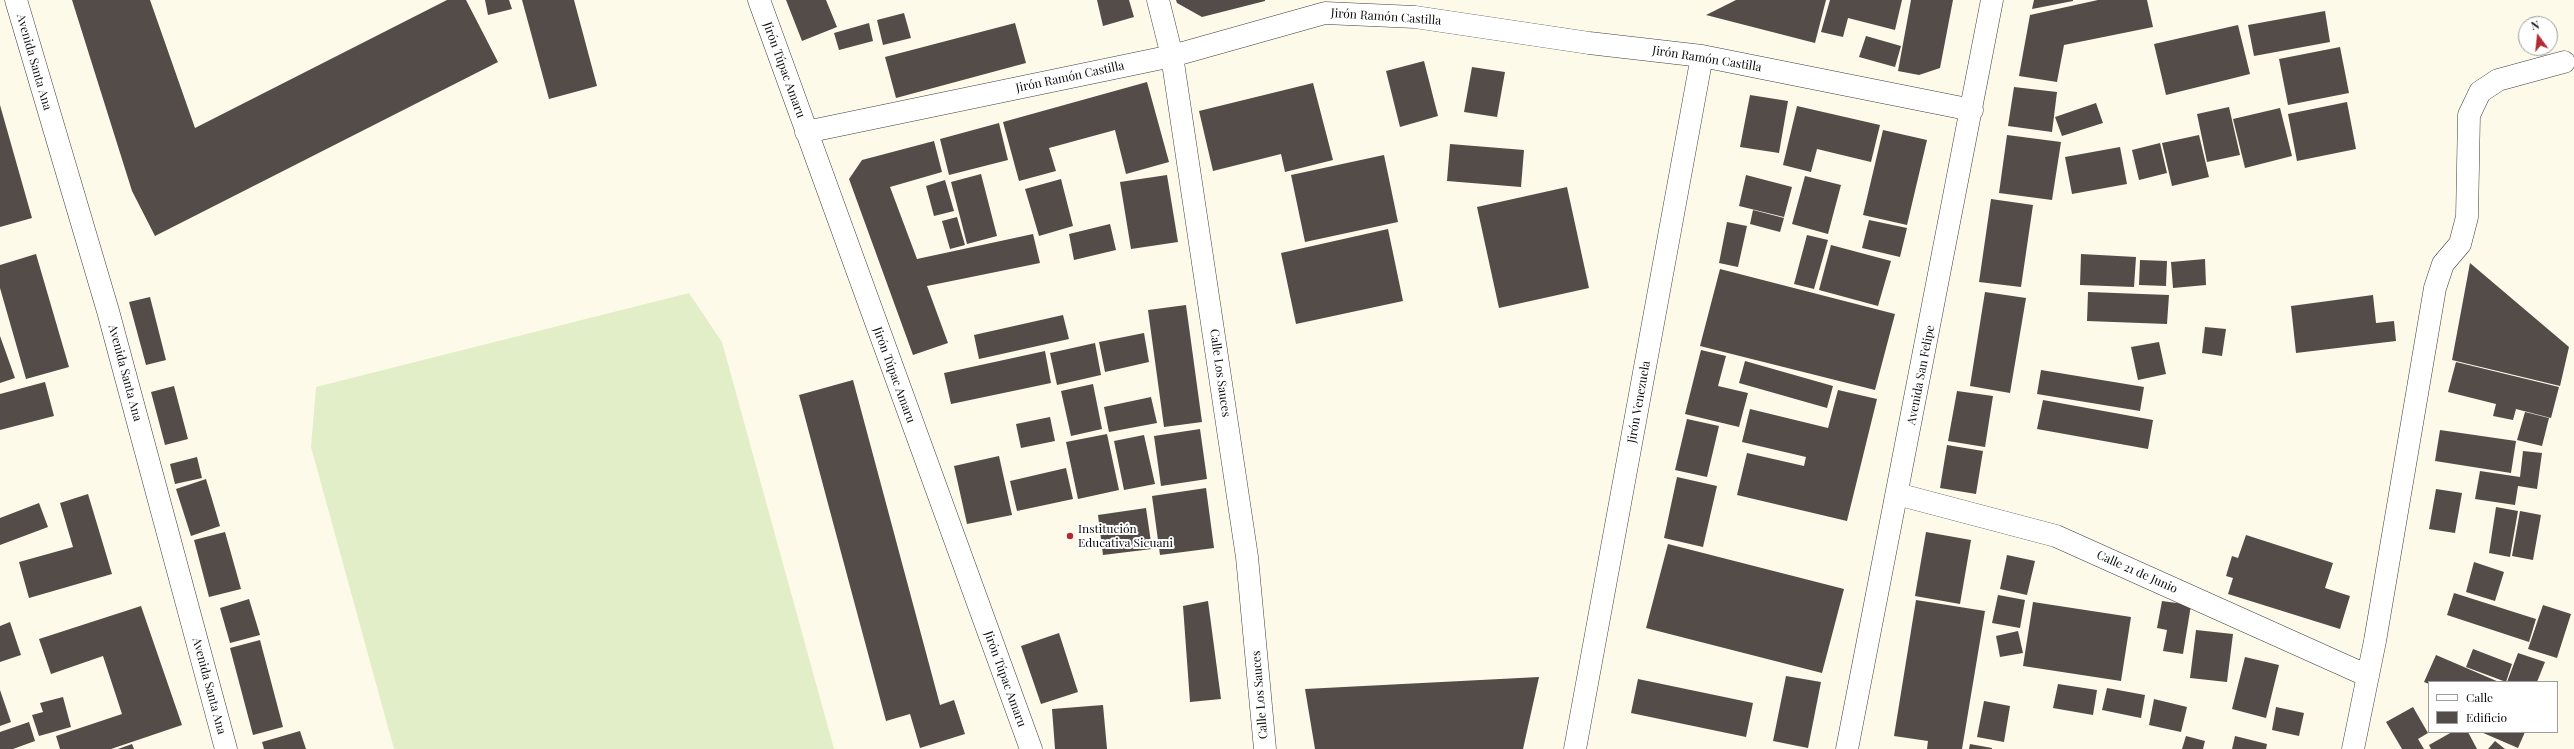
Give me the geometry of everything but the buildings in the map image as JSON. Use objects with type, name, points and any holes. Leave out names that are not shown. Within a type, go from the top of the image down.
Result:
[{"type":"street","name":"Avenida Santa Ana","points":[[16,0],[108,312],[226,749]]},
{"type":"street","name":"Jirón Túpac Amaru","points":[[759,0],[1031,749]]},
{"type":"street","name":"Calle Los Sauces","points":[[1158,0],[1172,56],[1247,557],[1265,749]]},
{"type":"street","name":"Avenida San Felipe","points":[[1847,749],[1972,110],[1992,0]]},
{"type":"street","name":"Jirón Ramón Castilla","points":[[806,132],[1172,56],[1325,13],[1415,8],[1589,43],[1702,56],[1972,110]]},
{"type":"street","name":"Jirón Venezuela","points":[[1575,749],[1702,56]]},
{"type":"street","points":[[2353,749],[2368,676],[2435,288],[2443,264],[2460,244],[2467,217],[2469,115],[2480,92],[2498,80],[2564,62]]},
{"type":"street","name":"Calle 21 de Junio","points":[[1897,494],[2056,536],[2368,676]]},
{"type":"green space","points":[[689,293],[722,342],[834,749],[394,749],[311,447],[316,387]]},
{"type":"place","name":"Institución Educativa Sicuani","points":[[1070,536]]}]
